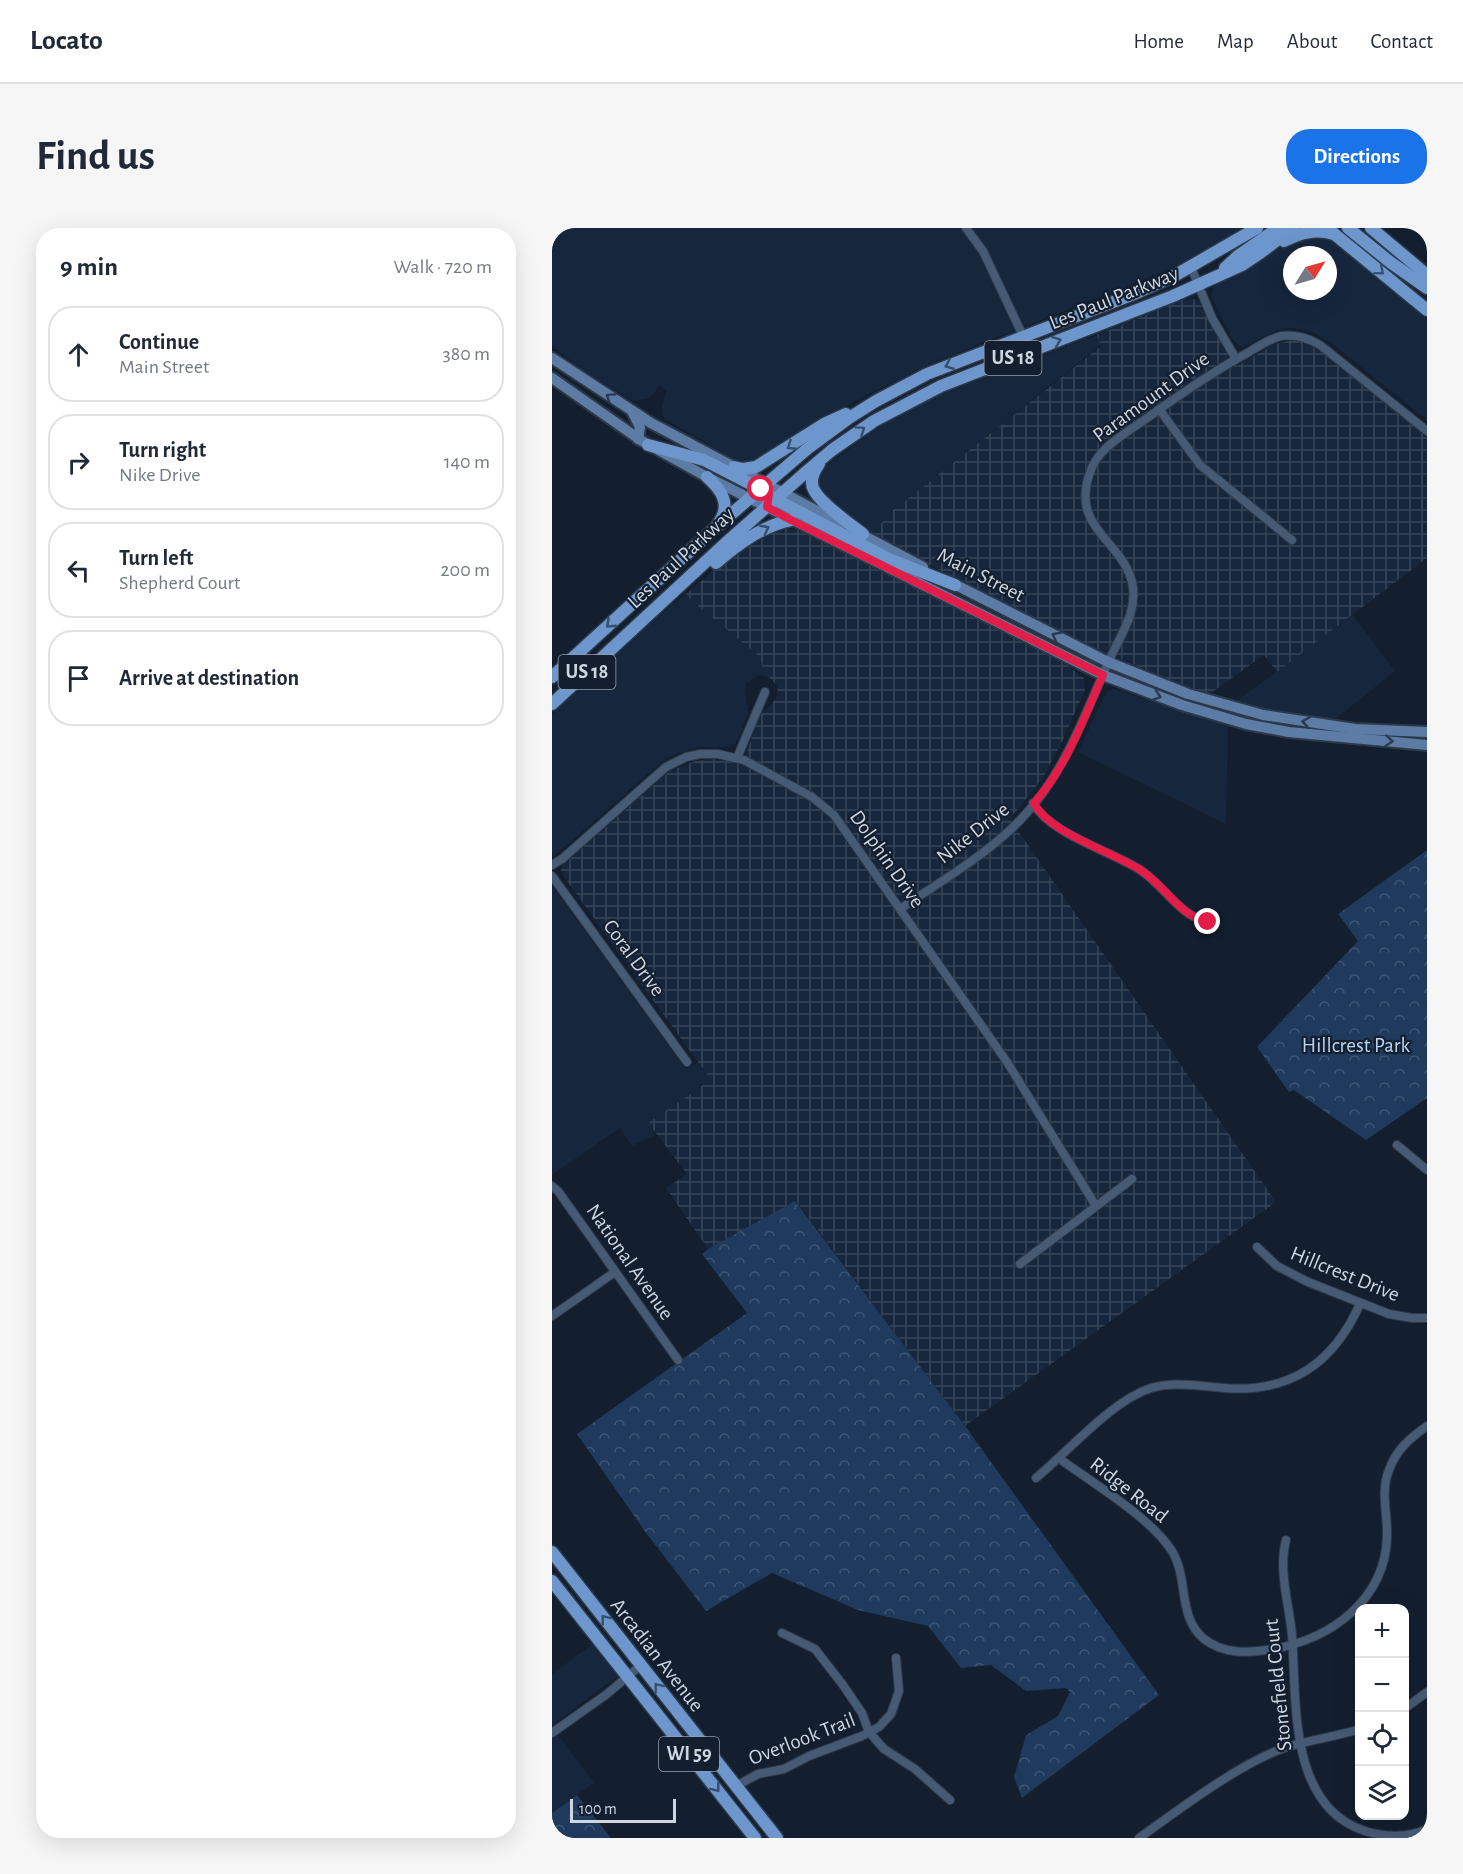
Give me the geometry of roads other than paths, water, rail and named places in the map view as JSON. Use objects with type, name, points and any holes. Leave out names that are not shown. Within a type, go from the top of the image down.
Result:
[{"type":"main road","name":"Les Paul Parkway","points":[[552,704],[651,613],[770,494],[822,437],[859,412],[927,374],[1108,304],[1191,267],[1257,228]]},
{"type":"main road","points":[[1218,275],[1238,256],[1278,228]]},
{"type":"main road","name":"Les Paul Parkway","points":[[552,677],[751,498],[770,494],[874,421],[962,378],[1242,265],[1293,228]]},
{"type":"main road","points":[[1348,228],[1427,288]]},
{"type":"main road","points":[[1371,228],[1427,275]]},
{"type":"main road","name":"US 18","points":[[1260,253],[1307,231],[1331,231],[1427,310]]},
{"type":"main road","points":[[1031,351],[1036,338],[1040,335],[1095,314],[1108,304]]},
{"type":"main road","points":[[962,378],[974,365],[1013,350],[1023,336]]},
{"type":"main road","name":"Main Street","points":[[552,358],[631,410],[734,466],[770,494],[791,520],[1103,675],[1182,705],[1246,724],[1289,732],[1427,745]]},
{"type":"main road","points":[[552,378],[643,442],[706,477],[751,498]]},
{"type":"main road","points":[[631,410],[640,427],[643,442]]},
{"type":"main road","points":[[734,466],[743,469],[756,467],[836,417],[859,412]]},
{"type":"main road","points":[[643,442],[643,432],[651,430],[690,448],[707,452]]},
{"type":"main road","points":[[643,442],[704,460],[888,559],[955,585]]},
{"type":"main road","points":[[825,456],[813,474],[814,491],[863,534]]},
{"type":"main road","points":[[706,477],[720,490],[725,501],[724,512],[715,528]]},
{"type":"main road","name":"Main Street","points":[[770,494],[863,534],[955,585],[1108,662],[1188,694],[1263,715],[1355,729],[1427,732]]},
{"type":"main road","points":[[651,613],[689,587],[743,542],[766,528],[791,520]]},
{"type":"main road","points":[[552,688],[591,642]]},
{"type":"main road","points":[[1182,705],[1189,700],[1216,708],[1231,706]]},
{"type":"main road","name":"Arcadian Avenue","points":[[552,1552],[777,1838]]},
{"type":"main road","name":"Arcadian Avenue","points":[[552,1581],[755,1838]]},
{"type":"street","points":[[966,228],[983,251],[1023,336]]},
{"type":"street","points":[[1191,267],[1212,318],[1236,359]]},
{"type":"street","name":"Paramount Drive","points":[[1103,675],[1127,625],[1133,603],[1133,587],[1126,565],[1100,535],[1086,502],[1087,481],[1096,459],[1109,446],[1159,409],[1236,359],[1266,342],[1281,336],[1292,335],[1311,339],[1328,350],[1427,430]]},
{"type":"street","points":[[1159,409],[1200,465],[1292,540]]},
{"type":"street","name":"Nike Drive","points":[[900,909],[1007,832],[1026,814],[1042,794],[1064,758],[1103,675]]},
{"type":"street","points":[[737,758],[765,692]]},
{"type":"street","name":"Dolphin Drive","points":[[552,865],[562,859],[659,772],[686,757],[710,753],[737,758],[812,797],[834,815],[1007,1062],[1096,1206]]},
{"type":"street","points":[[1034,803],[1038,813],[1046,819],[1139,869],[1163,888],[1192,917],[1208,922]]},
{"type":"street","name":"Coral Drive","points":[[552,876],[687,1062]]},
{"type":"street","points":[[1397,1144],[1427,1170]]},
{"type":"street","points":[[1020,1264],[1132,1179]]},
{"type":"street","name":"National Avenue","points":[[552,1186],[558,1191],[678,1360]]},
{"type":"street","name":"Hillcrest Drive","points":[[1257,1246],[1268,1259],[1288,1273],[1360,1304],[1401,1317],[1427,1318]]},
{"type":"street","points":[[552,1316],[615,1272]]},
{"type":"street","points":[[1036,1478],[1129,1398],[1150,1388],[1172,1385],[1250,1389],[1271,1386],[1293,1379],[1320,1362],[1330,1352],[1348,1328],[1360,1304]]},
{"type":"street","name":"Ridge Road","points":[[1060,1459],[1146,1522],[1165,1541],[1180,1569],[1187,1613],[1203,1638],[1219,1648],[1233,1652],[1263,1650],[1293,1644],[1319,1635],[1338,1625],[1362,1603],[1372,1588],[1383,1562],[1387,1542],[1384,1493],[1388,1471],[1401,1447],[1427,1426]]},
{"type":"street","name":"Stonefield Court","points":[[1286,1540],[1283,1572],[1293,1644],[1294,1708],[1309,1774],[1317,1793],[1328,1807],[1351,1825],[1370,1835]]},
{"type":"street","points":[[782,1633],[815,1648],[862,1713],[869,1732],[884,1749],[915,1769],[950,1800]]},
{"type":"street","name":"Overlook Trail","points":[[736,1786],[758,1774],[784,1769],[879,1727],[891,1714],[899,1691],[896,1658]]},
{"type":"street","points":[[552,1733],[641,1665]]},
{"type":"street","points":[[1409,1705],[1427,1692]]},
{"type":"street","points":[[1140,1838],[1241,1769],[1283,1749],[1355,1730]]},
{"type":"street","points":[[1370,1835],[1405,1835],[1427,1829]]},
{"type":"park label","name":"Hillcrest Park","points":[[1356,1045]]}]
